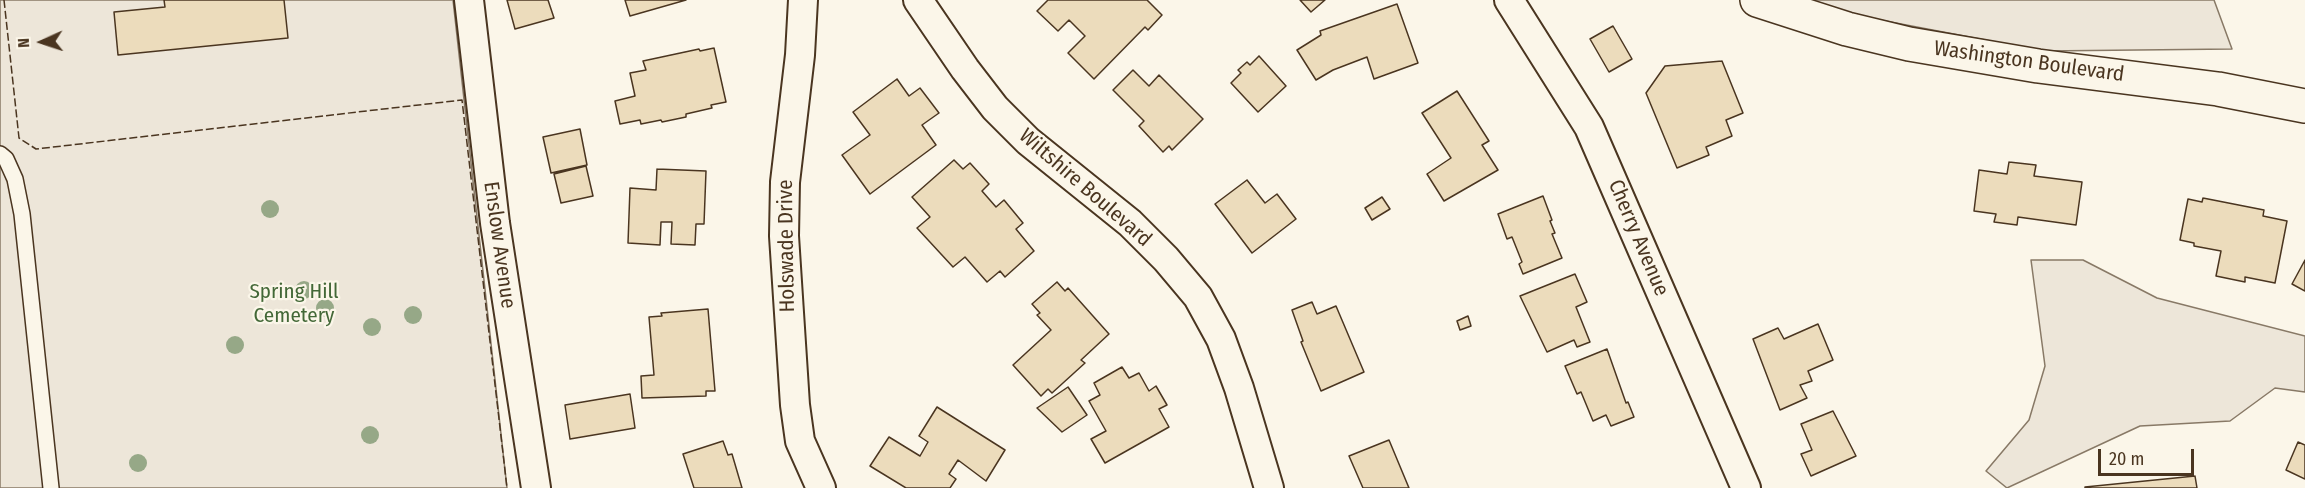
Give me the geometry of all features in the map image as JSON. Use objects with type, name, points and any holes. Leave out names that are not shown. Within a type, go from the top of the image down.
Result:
[{"type":"street","name":"Enslow Avenue","points":[[469,0],[493,213],[536,488]]},
{"type":"street","name":"Holswade Drive","points":[[802,0],[800,56],[785,182],[784,236],[795,405],[800,441],[820,488]]},
{"type":"street","name":"Wiltshire Boulevard","points":[[918,0],[964,69],[995,108],[1028,141],[1130,223],[1166,259],[1198,297],[1221,339],[1269,488]]},
{"type":"street","name":"Cherry Avenue","points":[[1509,0],[1589,127],[1746,488]]},
{"type":"street","name":"Washington Boulevard","points":[[1756,0],[1847,29],[1919,46],[2038,66],[2218,89],[2305,106]]},
{"type":"lane","points":[[0,153],[6,159],[15,179],[22,214],[51,488]]},
{"type":"green space","name":"Spring Hill Cemetery","points":[[0,0],[453,0],[507,488],[0,488]]},
{"type":"green space","points":[[1775,0],[2214,0],[2232,49],[2043,51]]},
{"type":"green space","points":[[2031,260],[2083,260],[2157,298],[2305,336],[2305,392],[2275,388],[2230,421],[2140,426],[2007,488],[1986,471],[2029,420],[2045,366]]},
{"type":"building","points":[[164,0],[284,0],[288,38],[118,55],[114,12],[165,7]]},
{"type":"building","points":[[507,0],[548,0],[554,18],[515,29]]},
{"type":"building","points":[[625,0],[686,0],[630,16]]},
{"type":"building","points":[[1048,0],[1147,0],[1162,15],[1148,30],[1145,27],[1094,79],[1068,53],[1085,36],[1069,20],[1058,31],[1037,11]]},
{"type":"building","points":[[1300,0],[1325,0],[1311,12]]},
{"type":"building","points":[[1397,4],[1418,63],[1374,79],[1367,57],[1333,70],[1316,80],[1297,50],[1321,35],[1320,31]]},
{"type":"building","points":[[1613,26],[1632,59],[1609,72],[1590,39]]},
{"type":"building","points":[[714,48],[726,102],[686,114],[686,117],[662,122],[661,120],[641,124],[640,120],[620,124],[615,101],[635,96],[630,73],[646,70],[643,61]]},
{"type":"building","points":[[1259,56],[1286,86],[1258,112],[1231,83],[1241,73],[1238,70],[1247,62],[1250,65]]},
{"type":"building","points":[[1722,61],[1743,113],[1726,120],[1732,136],[1706,147],[1709,155],[1677,168],[1646,93],[1665,66]]},
{"type":"building","points":[[1133,70],[1149,86],[1159,75],[1203,119],[1172,150],[1169,146],[1163,152],[1139,126],[1144,121],[1113,90]]},
{"type":"building","points":[[897,79],[909,96],[920,88],[939,113],[922,125],[936,145],[870,194],[842,155],[870,135],[853,112]]},
{"type":"building","points":[[1457,91],[1489,141],[1482,145],[1498,170],[1444,201],[1427,174],[1451,158],[1422,113]]},
{"type":"building","points":[[580,129],[587,165],[551,173],[543,137]]},
{"type":"building","points":[[954,160],[963,169],[970,163],[989,184],[982,191],[996,207],[1004,200],[1023,223],[1016,229],[1034,251],[1005,277],[1000,271],[987,282],[965,257],[953,267],[917,228],[930,217],[912,197]]},
{"type":"building","points":[[2009,162],[2036,165],[2034,176],[2082,182],[2076,225],[2018,217],[2017,225],[1994,222],[1996,214],[1974,211],[1979,170],[2007,174]]},
{"type":"building","points":[[586,166],[593,196],[561,203],[554,174]]},
{"type":"building","points":[[657,169],[706,171],[704,224],[696,224],[695,245],[671,244],[672,222],[661,222],[660,245],[628,243],[630,188],[656,190]]},
{"type":"building","points":[[1247,180],[1265,203],[1277,194],[1296,219],[1252,253],[1215,204]]},
{"type":"building","points":[[1543,196],[1552,220],[1550,221],[1555,233],[1552,234],[1562,258],[1523,274],[1519,264],[1522,262],[1512,237],[1507,239],[1498,214]]},
{"type":"building","points":[[1382,197],[1390,209],[1372,220],[1365,208]]},
{"type":"building","points":[[2203,198],[2264,210],[2263,216],[2287,221],[2275,283],[2245,277],[2245,282],[2216,276],[2221,251],[2194,246],[2194,243],[2180,240],[2188,199],[2202,202]]},
{"type":"building","points":[[2305,260],[2305,291],[2292,284]]},
{"type":"building","points":[[1575,274],[1587,302],[1576,307],[1590,342],[1577,347],[1574,340],[1547,352],[1520,296]]},
{"type":"building","points":[[1057,282],[1065,291],[1068,288],[1109,334],[1081,360],[1085,363],[1052,393],[1048,389],[1041,396],[1013,365],[1051,330],[1037,315],[1040,313],[1032,304]]},
{"type":"building","points":[[1312,302],[1317,314],[1336,306],[1364,372],[1321,391],[1301,342],[1303,341],[1292,310]]},
{"type":"building","points":[[708,309],[715,391],[706,391],[706,396],[642,398],[641,376],[654,375],[649,317],[662,316],[661,313]]},
{"type":"building","points":[[1468,316],[1471,326],[1460,330],[1457,321]]},
{"type":"building","points":[[1818,324],[1833,360],[1808,371],[1812,381],[1800,385],[1807,398],[1780,410],[1753,339],[1778,328],[1784,339]]},
{"type":"building","points":[[1607,349],[1626,403],[1628,402],[1634,417],[1611,426],[1606,415],[1593,421],[1581,392],[1577,394],[1565,366]]},
{"type":"building","points":[[1122,367],[1129,378],[1139,373],[1149,391],[1156,386],[1167,405],[1159,409],[1169,427],[1105,463],[1091,439],[1106,431],[1089,401],[1100,395],[1094,383]]},
{"type":"building","points":[[1068,387],[1087,415],[1062,432],[1037,408]]},
{"type":"building","points":[[630,394],[635,428],[570,439],[565,405]]},
{"type":"building","points":[[937,407],[1005,450],[986,481],[958,460],[949,474],[956,479],[950,488],[906,488],[870,466],[889,437],[920,456],[928,442],[919,436]]},
{"type":"building","points":[[1833,411],[1856,456],[1811,476],[1801,454],[1812,450],[1801,424]]},
{"type":"building","points":[[1389,440],[1409,488],[1363,488],[1349,456]]},
{"type":"building","points":[[723,441],[728,455],[732,454],[742,488],[694,488],[683,454]]},
{"type":"building","points":[[2298,442],[2305,445],[2305,479],[2286,470]]},
{"type":"building","points":[[2195,476],[2197,488],[2085,488],[2085,487]]},
{"type":"fence","points":[[4,0],[19,138],[36,149],[462,100],[507,488]]}]
